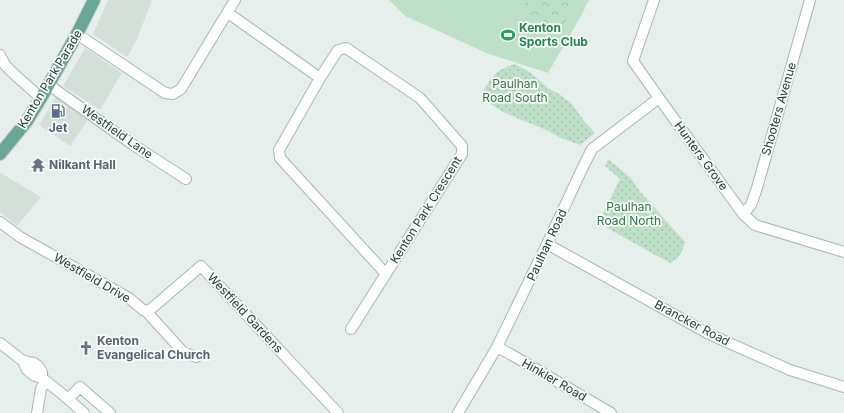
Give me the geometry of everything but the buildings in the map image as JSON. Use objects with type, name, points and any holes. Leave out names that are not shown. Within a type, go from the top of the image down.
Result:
[{"type":"main road","name":"Kenton Park Parade","points":[[0,154],[27,121],[42,98],[94,0]]},
{"type":"street","points":[[77,34],[165,93],[173,94],[181,89],[235,0]]},
{"type":"street","name":"Hunters Grove","points":[[654,0],[634,61],[743,214],[755,225],[844,252]]},
{"type":"street","name":"Shooters Avenue","points":[[743,214],[751,205],[757,188],[810,0]]},
{"type":"street","points":[[228,13],[320,78]]},
{"type":"street","name":"Kenton Park Crescent","points":[[351,329],[386,274],[462,154],[462,146],[420,98],[346,48],[338,50],[320,78],[279,150],[280,158],[386,274]]},
{"type":"street","points":[[0,54],[5,65],[42,98]]},
{"type":"street","name":"Westfield Lane","points":[[49,85],[132,144],[186,179]]},
{"type":"street","name":"Paulhan Road","points":[[458,413],[497,347],[592,149],[659,98]]},
{"type":"street","name":"Westfield Drive","points":[[0,222],[20,237],[129,298],[146,311],[183,352],[196,357]]},
{"type":"street","name":"Brancker Road","points":[[547,244],[709,334],[790,370],[844,387]]},
{"type":"street","name":"Westfield Gardens","points":[[146,311],[151,309],[201,266],[338,413]]},
{"type":"street","points":[[0,343],[23,361],[27,370],[35,376],[43,379],[84,413]]},
{"type":"street","name":"Hinkler Road","points":[[497,347],[611,413]]},
{"type":"street","points":[[37,413],[43,379]]},
{"type":"street","points":[[68,399],[80,386],[110,413]]},
{"type":"shaded area","points":[[108,0],[152,0],[137,39],[127,57],[93,34]]},
{"type":"shaded area","points":[[85,48],[122,73],[100,110],[63,86]]},
{"type":"shaded area","points":[[56,97],[88,120],[70,146],[39,125]]},
{"type":"shaded area","points":[[1,173],[41,197],[17,226],[0,212]]},
{"type":"green space","name":"Kenton Sports Club","points":[[389,0],[589,0],[548,73],[489,54],[405,16]]},
{"type":"green space","points":[[527,0],[577,0],[554,44],[515,23]]},
{"type":"green space","name":"Paulhan Road South","points":[[515,64],[531,73],[548,88],[571,103],[595,133],[580,145],[505,113],[487,102],[482,93],[492,78],[498,72]]},
{"type":"green space","name":"Paulhan Road North","points":[[608,159],[631,178],[638,189],[685,242],[680,254],[670,263],[598,223],[620,179],[605,166]]},
{"type":"place","name":"Kenton Sports Club","points":[[508,35]]},
{"type":"place","name":"Jet","points":[[58,111]]},
{"type":"place","name":"Nilkant Hall","points":[[38,165]]},
{"type":"place","name":"Kenton Evangelical Church","points":[[86,348]]}]
